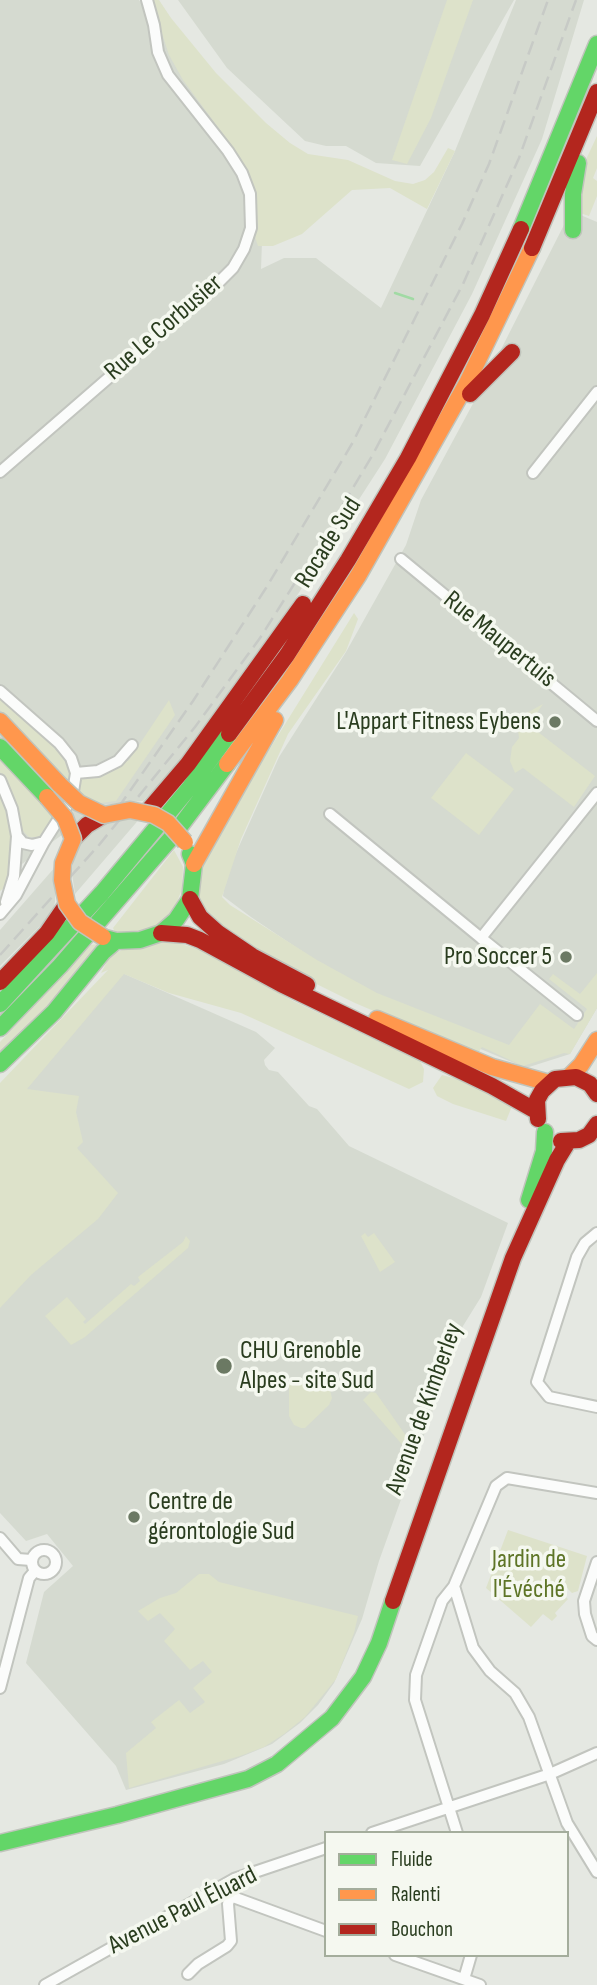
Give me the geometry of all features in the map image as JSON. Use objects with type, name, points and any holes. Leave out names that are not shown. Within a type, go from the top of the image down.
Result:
[{"type":"main road","name":"Rocade Sud","points":[[0,1004],[136,853],[237,724],[287,655],[342,570],[433,411],[516,240],[597,44]]},
{"type":"main road","name":"Rocade Sud","points":[[0,1028],[60,966],[172,837],[290,680],[358,576],[447,423],[532,247],[597,92]]},
{"type":"main road","points":[[572,230],[575,178],[597,104]]},
{"type":"main road","points":[[447,423],[477,385],[512,352]]},
{"type":"main road","points":[[147,812],[188,764],[261,665],[433,411]]},
{"type":"main road","points":[[194,864],[185,842],[169,823],[147,812],[130,810],[104,815],[86,825],[73,839],[63,863],[62,880],[67,904],[80,922],[109,939],[140,940],[161,933],[176,920],[190,899],[194,864],[358,576]]},
{"type":"main road","points":[[0,721],[79,803],[104,815]]},
{"type":"main road","points":[[0,747],[65,818],[73,839]]},
{"type":"main road","points":[[190,899],[200,917],[252,956],[369,1015],[511,1074],[549,1083],[569,1077],[581,1065],[597,1040]]},
{"type":"main road","points":[[0,982],[47,933],[67,904]]},
{"type":"main road","points":[[161,933],[187,935],[200,940],[281,984],[492,1086],[536,1111]]},
{"type":"main road","points":[[0,1064],[54,1012],[103,952],[109,939]]},
{"type":"main road","points":[[596,1092],[597,1071]]},
{"type":"main road","points":[[569,1077],[583,1080],[596,1092]]},
{"type":"main road","points":[[549,1083],[537,1100],[536,1111],[545,1132],[568,1142],[594,1132]]},
{"type":"main road","name":"Avenue de Kimberley","points":[[344,1701],[379,1619],[438,1445],[531,1194],[544,1152],[545,1132]]},
{"type":"main road","name":"Avenue de Kimberley","points":[[1,1837],[117,1815],[248,1779],[277,1764],[332,1718],[363,1677],[379,1643],[513,1258],[557,1160],[568,1142]]},
{"type":"street","name":"Rue Le Corbusier","points":[[0,472],[219,282],[233,268],[247,238],[252,211],[250,194],[242,173],[168,75],[158,52],[154,25],[146,2]]},
{"type":"street","points":[[533,474],[597,392]]},
{"type":"street","name":"Rue Maupertuis","points":[[401,559],[597,720]]},
{"type":"street","points":[[0,691],[59,743],[71,758],[76,773],[72,798],[44,842],[16,895],[1,913]]},
{"type":"street","points":[[76,773],[98,771],[118,761],[132,745]]},
{"type":"street","points":[[0,780],[12,809],[17,836],[14,876],[1,913]]},
{"type":"street","points":[[481,938],[595,801]]},
{"type":"street","points":[[330,814],[578,1015]]},
{"type":"street","points":[[17,836],[23,843],[32,845],[44,842]]},
{"type":"street","points":[[597,1233],[585,1243],[577,1257],[537,1382],[549,1397],[597,1407]]},
{"type":"street","points":[[456,1831],[417,1707],[415,1692],[416,1675],[442,1601],[454,1586],[496,1486],[507,1478],[597,1493]]},
{"type":"street","points":[[0,1538],[18,1559],[33,1565],[0,1688]]},
{"type":"street","points":[[597,1562],[584,1601],[592,1636],[597,1640]]},
{"type":"street","points":[[454,1586],[473,1647],[490,1671],[515,1693],[529,1717],[570,1829],[597,1872]]},
{"type":"street","points":[[378,1831],[550,1774],[597,1753]]},
{"type":"street","name":"Avenue Paul Éluard","points":[[45,1985],[234,1879],[324,1849]]},
{"type":"street","points":[[214,1890],[324,1930]]},
{"type":"street","name":"Avenue Paul Éluard","points":[[188,1974],[231,1941],[228,1904],[230,1897]]},
{"type":"street","points":[[401,1957],[480,1985]]},
{"type":"street","points":[[464,1979],[470,1957]]},
{"type":"shaded area","points":[[0,0],[139,0],[223,121],[264,188],[261,269],[284,258],[316,258],[381,308],[455,151],[516,0],[584,0],[542,139],[472,294],[385,459],[271,636],[183,762],[143,801],[103,805],[0,880]]},
{"type":"shaded area","points":[[178,0],[514,0],[420,166],[376,163],[346,146],[326,146],[305,141],[227,68]]},
{"type":"shaded area","points":[[571,211],[597,222],[597,1008],[570,1054],[526,1068],[390,1011],[223,896],[232,862],[279,757],[346,652],[406,545],[421,500]]},
{"type":"shaded area","points":[[116,817],[141,817],[75,894],[72,874],[73,859],[78,846],[86,834]]},
{"type":"shaded area","points":[[56,866],[52,914],[0,966],[0,930]]},
{"type":"shaded area","name":"CHU Grenoble Alpes - site Sud","points":[[111,968],[256,1032],[275,1048],[264,1060],[269,1070],[278,1072],[309,1106],[317,1109],[349,1146],[508,1223],[481,1297],[463,1326],[379,1561],[362,1619],[334,1683],[300,1723],[272,1744],[224,1764],[126,1790],[116,1766],[26,1663],[44,1592],[73,1566],[47,1534],[26,1541],[0,1513],[0,1085]]},
{"type":"green space","points":[[151,0],[159,0],[216,73],[266,123],[308,154],[348,160],[395,181],[413,184],[425,180],[434,172],[448,148],[455,151],[427,209],[390,188],[352,190],[302,234],[273,246],[258,246],[255,237],[257,213],[254,187],[240,157],[183,80],[169,55]]},
{"type":"green space","points":[[447,0],[473,0],[431,118],[407,164],[392,160]]},
{"type":"green space","points":[[597,136],[597,168],[593,178],[597,181],[597,196],[589,216],[577,212],[582,168]]},
{"type":"green space","points":[[354,613],[358,619],[346,651],[288,734],[241,839],[222,897],[230,905],[317,960],[377,993],[509,1045],[540,1004],[574,1029],[587,1009],[549,979],[553,974],[580,994],[597,973],[597,1008],[570,1054],[564,1053],[523,1066],[482,1047],[477,1055],[355,1003],[280,966],[209,921],[198,898],[201,867],[251,779]]},
{"type":"green space","points":[[0,695],[68,759],[72,786],[0,710]]},
{"type":"green space","points":[[169,700],[175,715],[116,801],[101,803],[84,797],[77,791],[81,776],[107,772],[129,760]]},
{"type":"green space","points":[[543,704],[529,725],[595,776],[574,807],[523,768],[515,773],[510,761],[512,747],[519,738],[517,723],[523,715]]},
{"type":"green space","points":[[466,753],[514,789],[479,835],[431,798]]},
{"type":"green space","points":[[0,757],[54,818],[45,834],[29,837],[23,831],[13,795],[0,772]]},
{"type":"green space","points":[[0,793],[12,838],[10,870],[4,888],[0,891]]},
{"type":"green space","points":[[174,850],[183,867],[182,889],[175,907],[163,921],[147,931],[134,935],[116,934],[113,928]]},
{"type":"green space","points":[[161,942],[177,943],[206,951],[293,1001],[420,1061],[424,1069],[423,1082],[409,1089],[241,1013],[169,993],[124,974],[27,1089],[79,1096],[76,1112],[83,1142],[77,1148],[118,1193],[98,1219],[31,1275],[0,1308],[0,1083],[108,970],[101,973],[110,956],[122,950]]},
{"type":"green space","points":[[97,944],[99,948],[0,1058],[0,1042],[91,945]]},
{"type":"green space","points":[[442,1075],[458,1079],[512,1106],[506,1121],[437,1096],[433,1088]]},
{"type":"green space","points":[[365,1233],[368,1237],[374,1233],[395,1262],[380,1272],[361,1236]]},
{"type":"green space","points":[[186,1236],[190,1241],[188,1248],[85,1337],[71,1345],[45,1316],[67,1297],[86,1319],[83,1322],[85,1324],[131,1284],[134,1286],[140,1281],[138,1277],[183,1242]]},
{"type":"green space","points":[[309,1372],[315,1374],[330,1390],[332,1398],[329,1405],[305,1428],[301,1428],[294,1425],[289,1416],[289,1385],[292,1379],[295,1386],[312,1379]]},
{"type":"green space","points":[[371,1392],[376,1393],[409,1440],[419,1446],[416,1455],[406,1449],[363,1400]]},
{"type":"green space","name":"Jardin de l'Évéché","points":[[508,1530],[587,1556],[578,1591],[572,1593],[566,1587],[561,1593],[568,1599],[555,1613],[557,1616],[552,1621],[543,1614],[531,1627],[486,1588]]},
{"type":"green space","points":[[199,1574],[209,1574],[219,1582],[358,1616],[354,1633],[336,1679],[305,1717],[284,1734],[264,1747],[240,1756],[129,1788],[126,1753],[156,1728],[151,1722],[179,1700],[190,1713],[205,1702],[193,1688],[212,1672],[203,1661],[190,1670],[164,1641],[175,1629],[160,1613],[148,1621],[138,1611],[160,1598],[176,1593]]},
{"type":"waterway","points":[[395,293],[413,299]]},
{"type":"railway","points":[[118,808],[193,701],[266,588],[353,442],[462,224],[489,164],[548,0]]},
{"type":"railway","points":[[0,955],[99,845],[195,727],[260,638],[322,540],[372,456],[463,284],[519,158],[576,0]]},
{"type":"traffic: fast","points":[[521,229],[597,44]]},
{"type":"traffic: fast","points":[[573,230],[573,194],[578,163]]},
{"type":"traffic: fast","points":[[0,1004],[102,893],[190,787],[229,734]]},
{"type":"traffic: fast","points":[[0,747],[47,797]]},
{"type":"traffic: fast","points":[[0,1028],[60,966],[172,837],[227,764]]},
{"type":"traffic: fast","points":[[105,938],[116,941],[140,940],[161,933],[176,920],[190,899],[194,864],[190,854]]},
{"type":"traffic: fast","points":[[0,1064],[54,1012],[103,952],[116,941]]},
{"type":"traffic: fast","points":[[529,1200],[544,1151],[545,1132]]},
{"type":"traffic: fast","points":[[0,1843],[117,1815],[248,1779],[277,1764],[332,1718],[363,1677],[379,1643],[393,1601]]},
{"type":"traffic: slow","points":[[227,764],[290,680],[358,576],[467,383],[532,248]]},
{"type":"traffic: slow","points":[[194,864],[275,720]]},
{"type":"traffic: slow","points":[[0,721],[60,785]]},
{"type":"traffic: slow","points":[[60,785],[79,803],[104,815],[130,810],[154,815],[168,823],[185,842]]},
{"type":"traffic: slow","points":[[47,797],[65,818],[73,839],[63,863],[62,880],[67,904],[80,922],[103,937]]},
{"type":"traffic: slow","points":[[377,1019],[492,1067],[549,1083]]},
{"type":"traffic: slow","points":[[569,1077],[581,1065],[597,1040]]},
{"type":"traffic: jam","points":[[532,248],[597,92]]},
{"type":"traffic: jam","points":[[229,734],[287,655],[348,560],[408,458],[482,315],[521,229]]},
{"type":"traffic: jam","points":[[470,394],[512,352]]},
{"type":"traffic: jam","points":[[147,812],[188,764],[303,604]]},
{"type":"traffic: jam","points":[[73,839],[87,825],[104,815]]},
{"type":"traffic: jam","points":[[190,899],[200,917],[218,933],[252,956],[307,985]]},
{"type":"traffic: jam","points":[[0,982],[47,933],[67,904]]},
{"type":"traffic: jam","points":[[161,933],[187,935],[200,940],[281,984],[492,1086],[536,1111]]},
{"type":"traffic: jam","points":[[538,1119],[537,1100],[555,1079],[576,1077],[590,1084],[597,1094]]},
{"type":"traffic: jam","points":[[561,1141],[579,1140],[589,1135],[597,1124]]},
{"type":"traffic: jam","points":[[393,1601],[513,1258],[557,1160],[568,1142]]},
{"type":"place","name":"L'Appart Fitness Eybens","points":[[555,722]]},
{"type":"place","name":"Pro Soccer 5","points":[[566,957]]},
{"type":"place","name":"CHU Grenoble Alpes - site Sud","points":[[224,1366]]},
{"type":"place","name":"Centre de gérontologie Sud","points":[[134,1517]]}]
